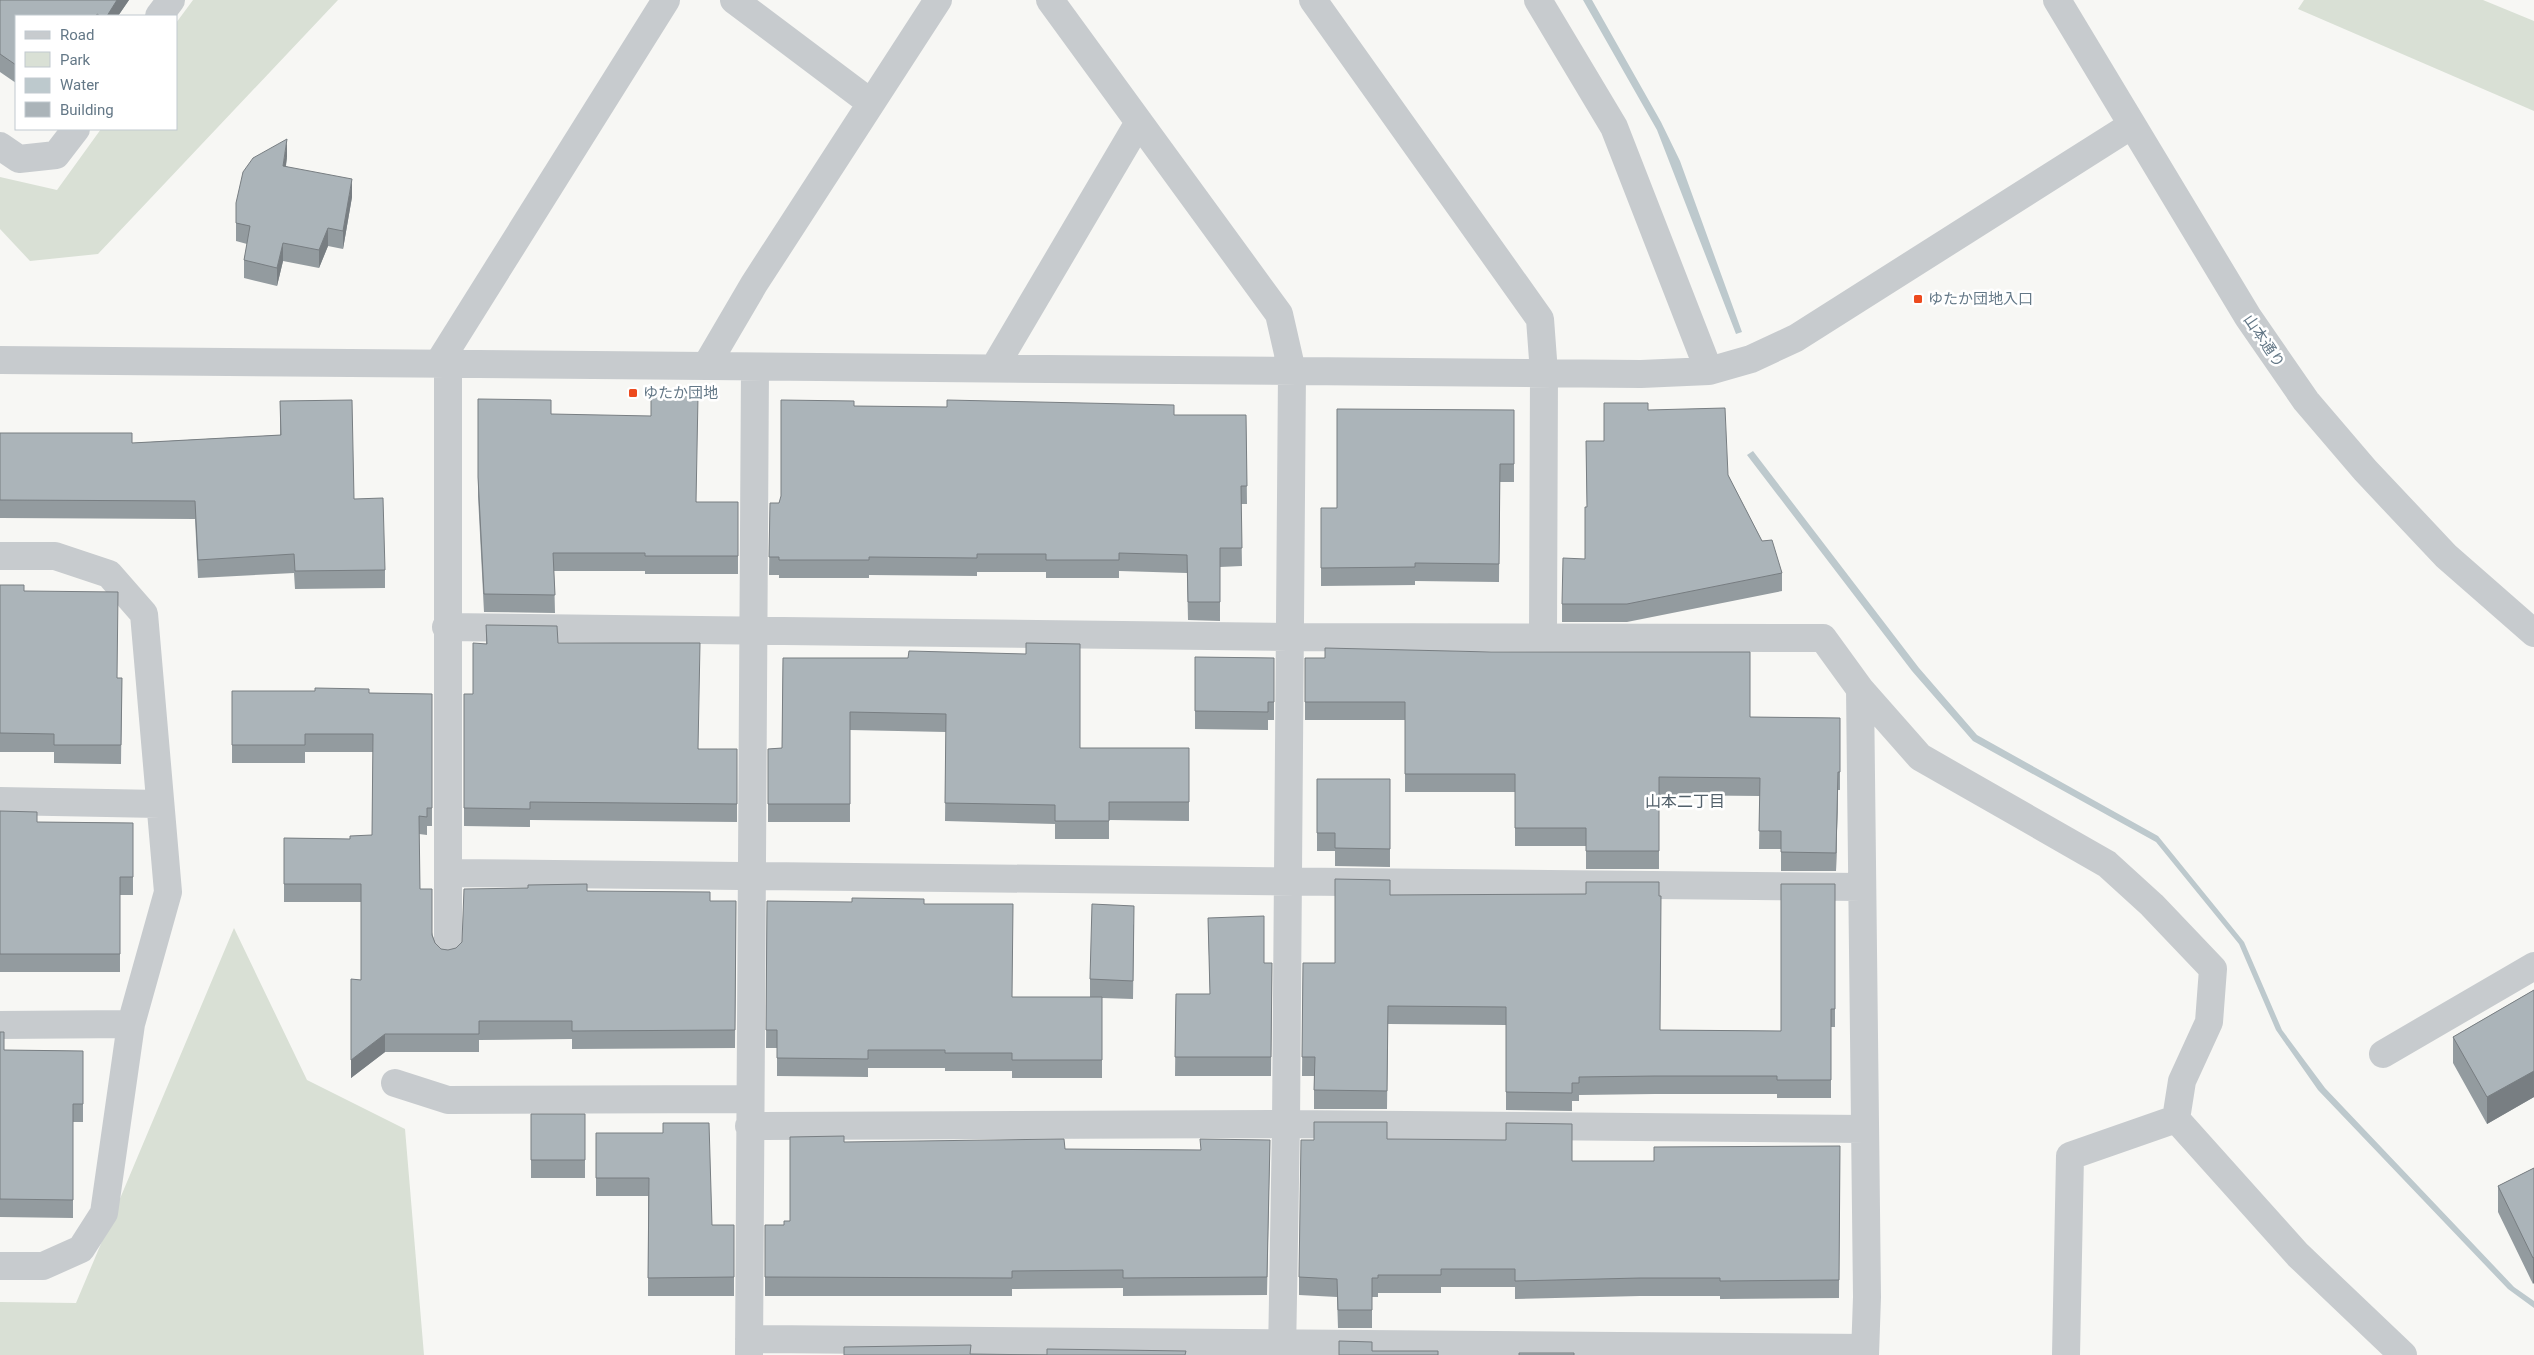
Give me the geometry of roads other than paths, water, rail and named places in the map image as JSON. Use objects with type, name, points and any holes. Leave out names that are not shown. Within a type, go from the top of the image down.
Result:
[{"type":"street","points":[[160,15],[171,0]]},
{"type":"street","points":[[448,953],[443,364],[666,0]]},
{"type":"street","points":[[734,0],[871,103]]},
{"type":"street","points":[[706,366],[754,284],[938,0]]},
{"type":"street","points":[[1050,0],[1278,314],[1292,371],[1288,637],[1286,1124],[1282,1349]]},
{"type":"street","points":[[1313,0],[1540,319],[1544,374],[1543,637]]},
{"type":"street","points":[[1538,0],[1614,127],[1709,371]]},
{"type":"street","name":"山本通り","points":[[2057,0],[2248,317],[2306,401],[2365,470],[2446,556],[2534,632]]},
{"type":"street","points":[[994,368],[1139,122]]},
{"type":"street","points":[[0,360],[1544,374],[1641,374],[1709,371],[1751,359],[1796,338],[2132,126]]},
{"type":"street","points":[[0,146],[18,159],[56,155],[75,130]]},
{"type":"street","points":[[755,367],[749,1099],[750,1347],[1865,1351],[1860,689]]},
{"type":"street","points":[[0,556],[55,556],[109,574],[144,614],[168,892],[131,1024],[104,1213],[82,1250],[43,1266],[0,1266]]},
{"type":"street","points":[[446,627],[752,629],[1288,637],[1823,638],[1860,689],[1920,757],[2107,864],[2152,905],[2214,969],[2208,1022],[2182,1081],[2176,1119]]},
{"type":"street","points":[[0,801],[160,804]]},
{"type":"street","points":[[448,873],[751,874],[1862,887]]},
{"type":"street","points":[[2382,1054],[2534,966]]},
{"type":"street","points":[[0,1025],[131,1024]]},
{"type":"street","points":[[395,1083],[448,1100],[749,1099]]},
{"type":"street","points":[[2066,1355],[2070,1156],[2176,1119]]},
{"type":"street","points":[[2176,1119],[2298,1255],[2402,1355]]},
{"type":"street","points":[[750,1126],[1286,1124],[1864,1129]]},
{"type":"water","points":[[1583,0],[1592,0],[1661,122],[1680,161],[1742,332],[1736,334],[1657,130]]},
{"type":"water","points":[[1753,451],[1919,668],[1977,735],[2158,836],[2244,942],[2282,1030],[2325,1088],[2514,1287],[2534,1301],[2534,1308],[2508,1289],[2318,1090],[2276,1030],[2239,944],[2156,842],[1973,741],[1912,671],[1747,455]]},
{"type":"place","name":"ゆたか団地入口","points":[[1918,299]]},
{"type":"place","name":"ゆたか団地","points":[[633,393]]},
{"type":"district","name":"山本二丁目","points":[[1685,801]]}]
